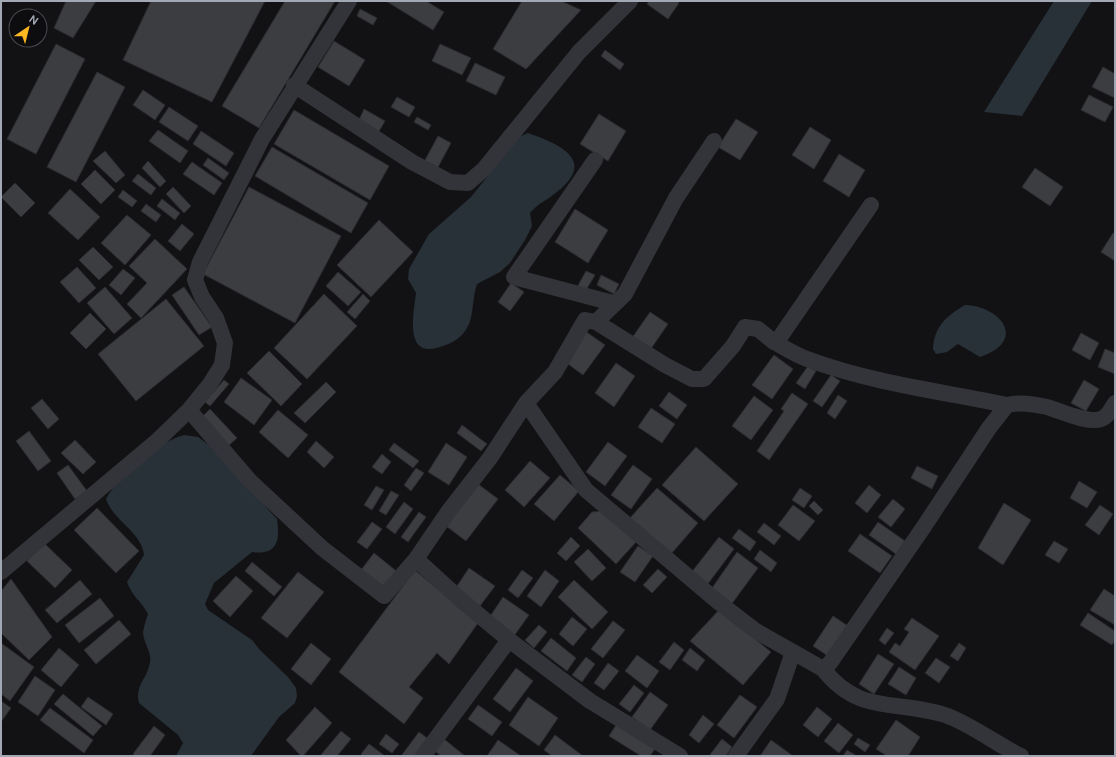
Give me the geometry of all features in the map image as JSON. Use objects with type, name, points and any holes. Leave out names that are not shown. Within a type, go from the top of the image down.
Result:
[{"type":"street","points":[[1,572],[152,445],[188,410],[210,384],[222,365],[225,343],[216,318],[202,297],[195,280],[200,262],[262,139],[294,85],[349,1]]},
{"type":"street","points":[[294,85],[412,162],[450,182],[468,183],[484,169],[579,52],[630,1]]},
{"type":"street","points":[[596,322],[607,313],[613,303],[625,294],[676,198],[714,141]]},
{"type":"street","points":[[595,160],[514,277],[613,303]]},
{"type":"street","points":[[774,342],[778,340],[871,205]]},
{"type":"street","points":[[188,410],[225,453],[262,492],[322,548],[384,596],[416,559],[448,512],[490,458],[526,404],[555,372],[585,320],[596,322],[665,365],[692,379],[704,379],[733,346],[745,327],[758,329],[774,342],[805,359],[864,378],[1007,405],[1029,404],[1054,409],[1090,421],[1102,419],[1113,410]]},
{"type":"street","points":[[526,404],[586,490],[717,601],[756,631],[823,669],[830,678],[854,697],[872,704],[911,708],[946,716],[1020,756]]},
{"type":"street","points":[[823,669],[830,663],[923,528],[989,428],[1007,405]]},
{"type":"street","points":[[416,559],[461,600],[509,640],[590,701],[680,756]]},
{"type":"street","points":[[423,756],[509,640]]},
{"type":"street","points":[[736,756],[777,699],[793,652]]},
{"type":"shaded area","points":[[1054,1],[1092,1],[1022,116],[984,112]]},
{"type":"shaded area","points":[[528,133],[555,144],[565,151],[572,158],[574,166],[572,175],[564,186],[530,213],[532,226],[510,263],[500,272],[477,284],[471,318],[467,328],[460,337],[443,346],[431,349],[422,347],[417,342],[414,334],[413,314],[416,293],[408,279],[409,269],[429,234],[471,197],[519,137]]},
{"type":"shaded area","points":[[965,305],[978,307],[989,311],[998,318],[1004,325],[1006,334],[1003,342],[995,350],[980,357],[958,344],[947,352],[936,354],[933,349],[936,334],[939,328],[952,313]]},
{"type":"shaded area","points":[[184,435],[198,437],[209,445],[277,519],[277,540],[272,549],[261,553],[252,552],[214,583],[205,604],[208,610],[252,640],[260,650],[288,677],[296,688],[297,696],[295,703],[279,717],[251,756],[176,756],[183,743],[178,735],[139,703],[138,692],[149,668],[150,662],[150,654],[144,640],[143,632],[148,614],[131,591],[127,582],[144,555],[138,539],[115,514],[106,499],[120,480],[140,461],[151,452]]},
{"type":"building","points":[[66,1],[96,1],[73,38],[54,28]]},
{"type":"building","points":[[151,1],[265,1],[212,102],[123,60]]},
{"type":"building","points":[[285,1],[335,1],[259,128],[222,106]]},
{"type":"building","points":[[386,1],[426,1],[444,12],[433,30]]},
{"type":"building","points":[[522,1],[561,1],[581,10],[526,69],[493,49]]},
{"type":"building","points":[[649,1],[677,1],[679,3],[668,19],[647,4]]},
{"type":"building","points":[[360,9],[377,18],[373,25],[357,16]]},
{"type":"building","points":[[334,41],[365,60],[349,86],[318,67]]},
{"type":"building","points":[[56,44],[85,59],[36,154],[7,139]]},
{"type":"building","points":[[440,44],[471,58],[462,75],[432,61]]},
{"type":"building","points":[[605,50],[624,64],[620,70],[601,56]]},
{"type":"building","points":[[475,63],[505,77],[496,95],[466,81]]},
{"type":"building","points":[[1103,67],[1115,74],[1115,98],[1092,87]]},
{"type":"building","points":[[97,72],[125,87],[76,182],[47,167]]},
{"type":"building","points":[[143,90],[165,105],[155,120],[133,105]]},
{"type":"building","points":[[1089,95],[1113,107],[1105,122],[1081,110]]},
{"type":"building","points":[[397,97],[415,107],[409,117],[391,107]]},
{"type":"building","points":[[169,107],[198,126],[188,141],[159,122]]},
{"type":"building","points":[[364,109],[385,121],[378,133],[358,122]]},
{"type":"building","points":[[294,110],[389,166],[370,200],[274,144]]},
{"type":"building","points":[[599,114],[626,131],[608,161],[580,144]]},
{"type":"building","points":[[417,117],[431,125],[428,130],[414,122]]},
{"type":"building","points":[[736,119],[758,132],[740,160],[718,147]]},
{"type":"building","points":[[810,127],[831,140],[814,169],[792,155]]},
{"type":"building","points":[[158,130],[188,151],[180,163],[149,141]]},
{"type":"building","points":[[201,131],[234,153],[226,166],[193,144]]},
{"type":"building","points":[[438,136],[451,143],[437,169],[424,162]]},
{"type":"building","points":[[272,147],[368,203],[351,233],[255,176]]},
{"type":"building","points":[[105,151],[125,175],[116,183],[93,161]]},
{"type":"building","points":[[839,154],[865,170],[849,197],[823,181]]},
{"type":"building","points":[[208,158],[229,173],[224,180],[203,165]]},
{"type":"building","points":[[148,161],[166,181],[160,187],[142,168]]},
{"type":"building","points":[[192,162],[222,183],[214,195],[183,174]]},
{"type":"building","points":[[1035,168],[1063,187],[1050,206],[1022,187]]},
{"type":"building","points":[[95,170],[115,190],[101,204],[81,184]]},
{"type":"building","points":[[138,174],[156,188],[151,195],[132,181]]},
{"type":"building","points":[[15,183],[35,203],[21,217],[1,197]]},
{"type":"building","points":[[173,187],[191,206],[184,213],[166,194]]},
{"type":"building","points":[[249,187],[341,236],[295,323],[203,274]]},
{"type":"building","points":[[70,189],[100,217],[78,240],[48,213]]},
{"type":"building","points":[[123,190],[137,201],[132,207],[118,197]]},
{"type":"building","points":[[162,199],[180,213],[175,220],[157,206]]},
{"type":"building","points":[[146,204],[161,215],[156,222],[141,211]]},
{"type":"building","points":[[575,209],[608,230],[588,263],[555,242]]},
{"type":"building","points":[[127,215],[151,235],[125,265],[101,243]]},
{"type":"building","points":[[379,220],[413,252],[371,297],[337,265]]},
{"type":"building","points":[[182,224],[194,234],[180,251],[168,241]]},
{"type":"building","points":[[1113,233],[1115,234],[1115,261],[1101,252]]},
{"type":"building","points":[[155,239],[187,269],[141,318],[127,304],[147,283],[129,266]]},
{"type":"building","points":[[93,247],[113,267],[99,280],[79,260]]},
{"type":"building","points":[[77,267],[96,288],[79,303],[60,282]]},
{"type":"building","points":[[123,269],[135,278],[121,295],[109,285]]},
{"type":"building","points":[[586,271],[595,275],[583,295],[575,291]]},
{"type":"building","points":[[338,272],[361,292],[348,306],[326,286]]},
{"type":"building","points":[[601,275],[619,284],[614,294],[597,285]]},
{"type":"building","points":[[511,283],[524,292],[510,311],[498,302]]},
{"type":"building","points":[[105,287],[132,318],[114,334],[87,303]]},
{"type":"building","points":[[184,287],[212,327],[199,335],[172,295]]},
{"type":"building","points":[[324,294],[357,326],[307,379],[274,348]]},
{"type":"building","points":[[363,294],[370,301],[355,319],[347,312]]},
{"type":"building","points":[[166,299],[204,346],[136,401],[98,354]]},
{"type":"building","points":[[650,312],[668,324],[650,350],[632,338]]},
{"type":"building","points":[[90,313],[106,329],[86,349],[70,333]]},
{"type":"building","points":[[585,331],[605,345],[583,375],[564,361]]},
{"type":"building","points":[[1081,333],[1099,343],[1090,360],[1072,350]]},
{"type":"building","points":[[1105,349],[1115,353],[1115,374],[1098,367]]},
{"type":"building","points":[[269,351],[302,384],[281,406],[247,373]]},
{"type":"building","points":[[774,355],[793,369],[772,399],[752,385]]},
{"type":"building","points":[[616,363],[635,376],[614,407],[595,393]]},
{"type":"building","points":[[808,366],[816,371],[805,389],[796,383]]},
{"type":"building","points":[[831,375],[840,381],[822,407],[813,401]]},
{"type":"building","points":[[241,378],[272,400],[254,425],[224,402]]},
{"type":"building","points":[[224,380],[229,384],[210,406],[205,402]]},
{"type":"building","points":[[1084,380],[1099,389],[1086,411],[1071,403]]},
{"type":"building","points":[[326,382],[336,392],[305,423],[294,413]]},
{"type":"building","points":[[669,392],[687,405],[677,419],[659,406]]},
{"type":"building","points":[[792,393],[808,404],[769,460],[757,451],[784,411],[781,409]]},
{"type":"building","points":[[838,395],[847,401],[835,419],[827,413]]},
{"type":"building","points":[[754,396],[773,410],[751,440],[732,426]]},
{"type":"building","points":[[42,399],[59,419],[48,429],[31,408]]},
{"type":"building","points":[[651,408],[675,424],[662,443],[638,427]]},
{"type":"building","points":[[210,409],[237,438],[227,447],[200,419]]},
{"type":"building","points":[[278,410],[308,435],[288,458],[259,432]]},
{"type":"building","points":[[462,425],[487,444],[481,451],[457,433]]},
{"type":"building","points":[[29,431],[51,461],[38,471],[16,441]]},
{"type":"building","points":[[75,440],[96,462],[83,474],[61,453]]},
{"type":"building","points":[[316,441],[334,457],[324,468],[307,452]]},
{"type":"building","points":[[608,442],[627,456],[605,486],[586,472]]},
{"type":"building","points":[[394,443],[419,461],[413,468],[389,450]]},
{"type":"building","points":[[446,443],[467,457],[449,485],[428,472]]},
{"type":"building","points":[[696,447],[738,484],[704,521],[662,485]]},
{"type":"building","points":[[382,454],[391,462],[382,474],[372,467]]},
{"type":"building","points":[[530,461],[550,478],[524,507],[505,490]]},
{"type":"building","points":[[68,465],[87,491],[75,499],[57,473]]},
{"type":"building","points":[[633,465],[652,479],[631,509],[611,495]]},
{"type":"building","points":[[917,466],[938,476],[932,489],[911,478]]},
{"type":"building","points":[[416,468],[424,473],[411,491],[404,485]]},
{"type":"building","points":[[560,475],[579,491],[554,521],[534,504]]},
{"type":"building","points":[[1079,481],[1097,492],[1087,508],[1070,498]]},
{"type":"building","points":[[478,484],[498,499],[466,541],[446,526]]},
{"type":"building","points":[[869,485],[881,495],[867,513],[855,503]]},
{"type":"building","points":[[376,486],[384,490],[372,510],[364,505]]},
{"type":"building","points":[[657,488],[698,523],[671,554],[630,518]]},
{"type":"building","points":[[800,488],[812,496],[804,508],[792,500]]},
{"type":"building","points":[[391,491],[399,495],[386,515],[379,511]]},
{"type":"building","points":[[893,499],[905,509],[891,527],[878,517]]},
{"type":"building","points":[[814,501],[823,510],[818,515],[809,506]]},
{"type":"building","points":[[404,502],[413,509],[395,534],[386,527]]},
{"type":"building","points":[[1004,503],[1031,520],[1003,565],[978,548]]},
{"type":"building","points":[[793,505],[815,521],[799,541],[778,525]]},
{"type":"building","points":[[1100,505],[1113,514],[1099,535],[1085,525]]},
{"type":"building","points":[[97,508],[139,551],[116,573],[74,530]]},
{"type":"building","points":[[604,511],[637,541],[616,564],[578,528],[592,512]]},
{"type":"building","points":[[419,512],[426,517],[408,542],[401,537]]},
{"type":"building","points":[[372,522],[382,529],[367,549],[357,542]]},
{"type":"building","points":[[878,522],[905,541],[896,554],[869,535]]},
{"type":"building","points":[[764,523],[781,536],[774,545],[757,532]]},
{"type":"building","points":[[739,529],[756,542],[750,551],[732,538]]},
{"type":"building","points":[[860,534],[892,556],[880,573],[848,551]]},
{"type":"building","points":[[571,537],[580,546],[566,561],[557,553]]},
{"type":"building","points":[[719,537],[734,549],[707,585],[691,573]]},
{"type":"building","points":[[1054,541],[1068,549],[1059,563],[1045,555]]},
{"type":"building","points":[[44,543],[72,570],[55,588],[27,561]]},
{"type":"building","points":[[638,546],[653,556],[635,582],[620,572]]},
{"type":"building","points":[[588,549],[606,568],[592,581],[574,562]]},
{"type":"building","points":[[760,550],[777,563],[771,572],[754,559]]},
{"type":"building","points":[[737,552],[758,568],[728,609],[710,591]]},
{"type":"building","points":[[374,553],[400,574],[384,594],[358,574]]},
{"type":"building","points":[[252,562],[282,587],[274,596],[245,571]]},
{"type":"building","points":[[469,568],[495,586],[480,606],[455,589]]},
{"type":"building","points":[[658,569],[667,577],[652,593],[643,585]]},
{"type":"building","points":[[415,570],[478,623],[449,664],[437,653],[409,687],[423,698],[404,724],[339,672]]},
{"type":"building","points":[[522,570],[533,578],[518,598],[508,590]]},
{"type":"building","points":[[545,570],[559,581],[541,607],[527,596]]},
{"type":"building","points":[[298,572],[324,592],[287,638],[261,618]]},
{"type":"building","points":[[236,576],[253,591],[230,617],[213,601]]},
{"type":"building","points":[[11,579],[52,637],[29,660],[1,633],[1,591]]},
{"type":"building","points":[[80,580],[92,594],[57,623],[45,610]]},
{"type":"building","points":[[574,580],[608,612],[592,629],[558,597]]},
{"type":"building","points":[[1104,589],[1115,596],[1115,625],[1090,610]]},
{"type":"building","points":[[503,597],[529,615],[514,636],[489,618]]},
{"type":"building","points":[[100,598],[114,616],[79,643],[65,625]]},
{"type":"building","points":[[719,610],[771,652],[743,685],[690,641]]},
{"type":"building","points":[[1088,613],[1115,631],[1115,640],[1112,645],[1080,625]]},
{"type":"building","points":[[833,616],[848,626],[828,656],[813,646]]},
{"type":"building","points":[[572,617],[587,629],[573,646],[559,634]]},
{"type":"building","points":[[912,618],[939,636],[915,670],[889,652],[895,643],[900,646],[909,632],[904,629]]},
{"type":"building","points":[[119,620],[131,634],[96,664],[84,650]]},
{"type":"building","points":[[613,621],[625,630],[603,658],[591,649]]},
{"type":"building","points":[[539,625],[547,632],[534,648],[525,640]]},
{"type":"building","points":[[887,628],[894,633],[885,645],[879,640]]},
{"type":"building","points":[[551,638],[576,658],[567,671],[541,651]]},
{"type":"building","points":[[674,642],[684,650],[670,670],[659,662]]},
{"type":"building","points":[[1,643],[34,667],[10,701],[1,694]]},
{"type":"building","points":[[311,643],[331,659],[311,685],[291,669]]},
{"type":"building","points":[[959,643],[966,648],[958,661],[950,656]]},
{"type":"building","points":[[59,648],[79,665],[61,687],[41,670]]},
{"type":"building","points":[[690,648],[705,660],[697,671],[682,660]]},
{"type":"building","points":[[878,654],[894,664],[874,694],[859,684]]},
{"type":"building","points":[[637,655],[659,671],[647,688],[625,671]]},
{"type":"building","points":[[586,657],[595,664],[582,682],[572,675]]},
{"type":"building","points":[[936,658],[950,667],[939,683],[925,673]]},
{"type":"building","points":[[608,663],[619,671],[604,690],[594,683]]},
{"type":"building","points":[[899,667],[916,678],[906,695],[888,684]]},
{"type":"building","points":[[516,668],[533,681],[510,712],[493,699]]},
{"type":"building","points":[[35,676],[55,690],[38,716],[18,702]]},
{"type":"building","points":[[634,685],[644,693],[630,712],[619,704]]},
{"type":"building","points":[[650,692],[668,705],[650,730],[632,717]]},
{"type":"building","points":[[63,694],[102,726],[93,736],[54,704]]},
{"type":"building","points":[[740,695],[757,707],[734,738],[717,725]]},
{"type":"building","points":[[88,697],[113,714],[106,725],[81,707]]},
{"type":"building","points":[[528,697],[558,718],[539,746],[509,725]]},
{"type":"building","points":[[1,701],[11,708],[1,722]]},
{"type":"building","points":[[478,705],[502,722],[492,736],[468,719]]},
{"type":"building","points":[[315,707],[332,723],[303,756],[301,756],[286,740]]},
{"type":"building","points":[[817,707],[832,719],[818,737],[803,725]]},
{"type":"building","points":[[50,708],[93,740],[84,753],[40,720]]},
{"type":"building","points":[[703,715],[714,724],[699,743],[689,735]]},
{"type":"building","points":[[896,720],[920,737],[908,756],[887,756],[876,749]]},
{"type":"building","points":[[618,722],[656,747],[650,756],[641,756],[609,736]]},
{"type":"building","points":[[838,723],[853,735],[839,753],[824,741]]},
{"type":"building","points":[[154,726],[165,735],[150,756],[135,756],[133,754]]},
{"type":"building","points":[[341,731],[351,739],[337,756],[320,756]]},
{"type":"building","points":[[419,732],[431,741],[419,756],[401,756]]},
{"type":"building","points":[[386,734],[399,744],[392,753],[379,744]]},
{"type":"building","points":[[555,735],[583,756],[552,756],[544,750]]},
{"type":"building","points":[[858,738],[870,745],[865,752],[854,744]]},
{"type":"building","points":[[444,739],[465,756],[441,756],[435,751]]},
{"type":"building","points":[[722,739],[732,747],[726,756],[709,756]]},
{"type":"building","points":[[498,740],[521,756],[487,756]]},
{"type":"building","points":[[771,740],[793,756],[760,756]]},
{"type":"building","points":[[369,744],[385,756],[363,756],[361,754]]},
{"type":"building","points":[[847,750],[857,756],[843,756]]}]
